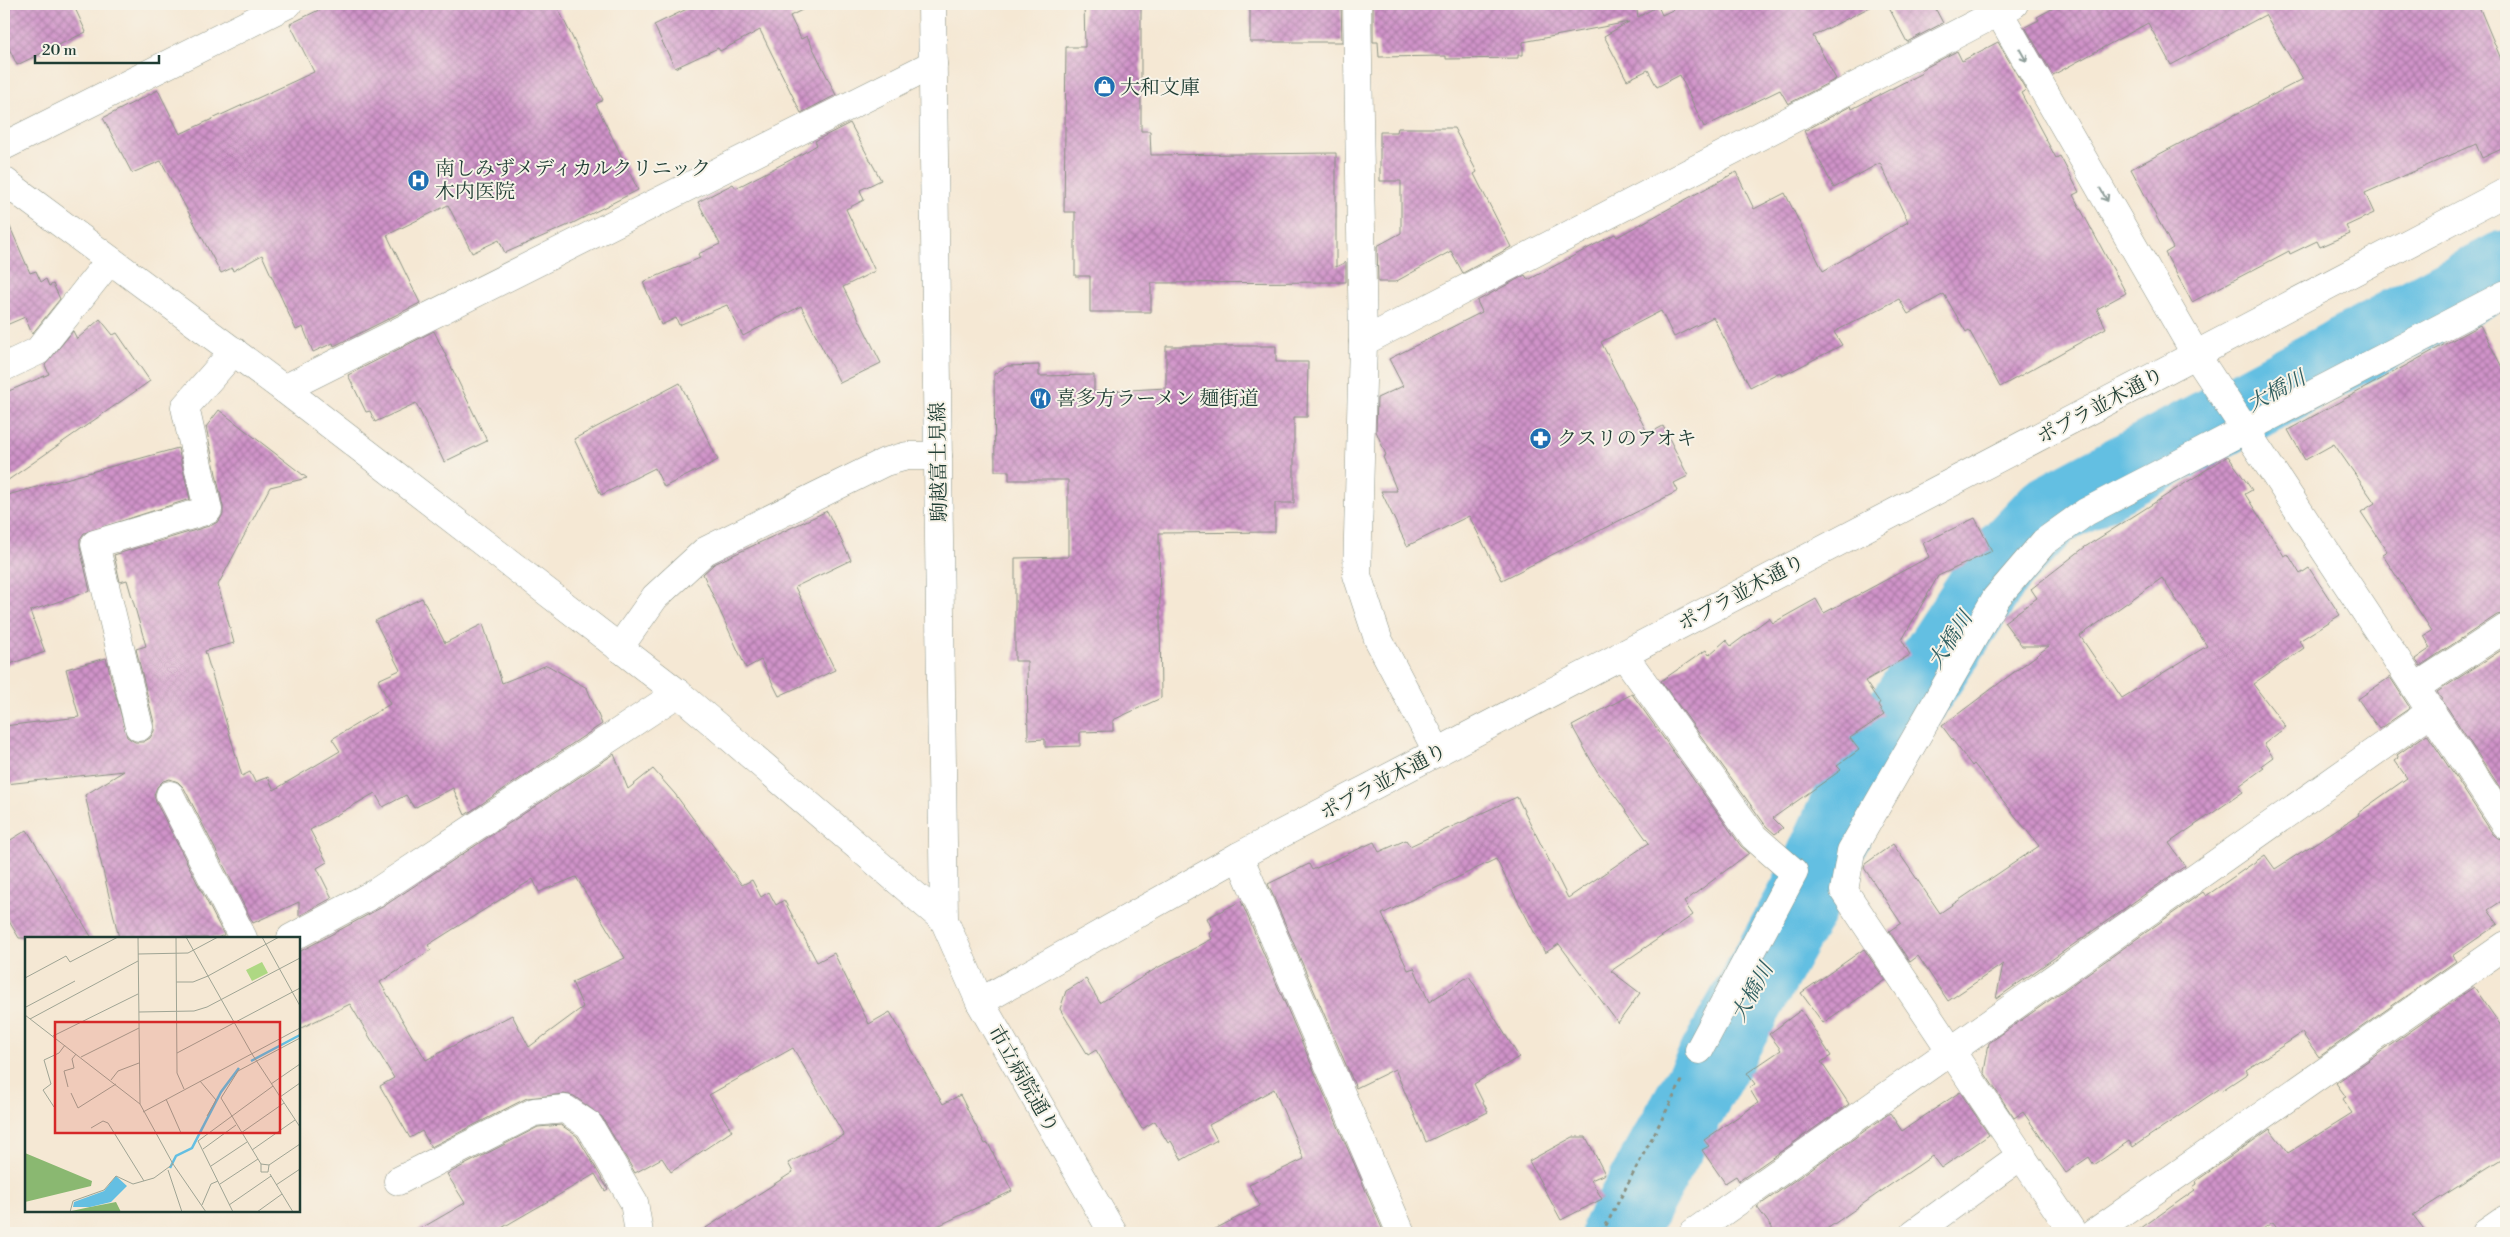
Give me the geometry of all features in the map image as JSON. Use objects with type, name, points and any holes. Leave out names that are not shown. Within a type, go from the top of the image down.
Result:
[{"type":"street","points":[[4,146],[288,4]]},
{"type":"street","name":"駒越富士見線","points":[[932,4],[944,920]]},
{"type":"street","points":[[1357,4],[1363,342],[1357,575],[1378,640],[1438,753]]},
{"type":"street","points":[[1363,342],[2003,7],[2196,355],[2506,825]]},
{"type":"street","points":[[284,389],[933,64]]},
{"type":"street","points":[[4,181],[284,389],[678,694],[944,920]]},
{"type":"street","name":"ポプラ並木通り","points":[[980,1002],[1239,856],[2506,192]]},
{"type":"street","points":[[4,367],[38,350],[110,260]]},
{"type":"street","points":[[2073,1233],[1952,1049],[1844,891],[1851,851],[1996,598],[2044,542],[2086,512],[2506,294]]},
{"type":"street","points":[[138,727],[95,544],[208,510],[185,407],[234,351]]},
{"type":"street","points":[[619,648],[655,597],[705,551],[884,462],[907,456],[938,456]]},
{"type":"street","points":[[2416,687],[2506,628]]},
{"type":"street","points":[[1623,654],[1754,837],[1794,872],[1698,1050]]},
{"type":"street","points":[[293,937],[375,893],[678,694]]},
{"type":"street","points":[[1693,1233],[2432,711]]},
{"type":"street","points":[[170,795],[242,937]]},
{"type":"street","points":[[1239,856],[1401,1233]]},
{"type":"street","name":"市立病院通り","points":[[944,920],[980,1002],[1113,1233]]},
{"type":"street","points":[[2094,1233],[2506,945]]},
{"type":"street","points":[[398,1180],[534,1112],[565,1109],[589,1124],[634,1202],[639,1233]]},
{"type":"street","points":[[1914,1233],[2022,1155]]},
{"type":"street","points":[[2486,1233],[2506,1219]]},
{"type":"path","points":[[1602,1233],[1698,1050]]},
{"type":"building","points":[[4,4],[73,4],[86,32],[17,65],[4,38]]},
{"type":"building","points":[[331,4],[556,4],[603,100],[596,104],[638,190],[573,223],[505,253],[499,240],[472,253],[448,205],[387,235],[420,303],[334,346],[333,343],[313,352],[303,327],[296,330],[262,255],[233,271],[232,268],[221,273],[161,161],[132,173],[103,118],[158,90],[180,134],[314,72],[290,24]]},
{"type":"building","points":[[697,4],[814,4],[790,16],[801,39],[807,36],[836,95],[801,113],[760,30],[720,51],[718,48],[675,68],[654,25]]},
{"type":"building","points":[[1084,4],[1141,4],[1141,131],[1150,131],[1151,155],[1336,153],[1336,267],[1346,262],[1346,282],[1151,283],[1151,312],[1090,312],[1090,276],[1075,276],[1075,212],[1064,212],[1066,47],[1085,47]]},
{"type":"building","points":[[1250,4],[1341,4],[1342,42],[1250,42]]},
{"type":"building","points":[[1373,4],[1636,4],[1638,17],[1658,6],[1662,15],[1685,4],[1876,4],[1813,36],[1836,79],[1788,104],[1780,90],[1704,127],[1680,75],[1657,87],[1648,70],[1627,80],[1604,36],[1629,22],[1523,42],[1523,55],[1518,55],[1518,58],[1446,59],[1446,56],[1379,57],[1378,42],[1373,42]]},
{"type":"building","points":[[1887,4],[1933,4],[1943,23],[1907,42]]},
{"type":"building","points":[[2061,4],[2478,4],[2506,71],[2506,147],[2482,158],[2476,144],[2365,193],[2374,213],[2346,226],[2350,234],[2320,247],[2317,241],[2290,254],[2289,251],[2192,302],[2165,253],[2173,248],[2131,169],[2303,79],[2265,15],[2171,65],[2148,23],[2053,75],[2025,27],[2039,20],[2037,17]]},
{"type":"building","points":[[1998,42],[2026,90],[2021,93],[2056,158],[2060,156],[2079,192],[2073,195],[2126,293],[2097,309],[2106,328],[2000,387],[1969,330],[1966,332],[1944,294],[1908,314],[1899,299],[1834,332],[1842,345],[1782,376],[1780,372],[1750,387],[1713,317],[1674,337],[1661,311],[1601,342],[1648,434],[1663,426],[1688,476],[1674,483],[1678,491],[1502,580],[1469,516],[1407,546],[1381,491],[1397,491],[1383,457],[1386,455],[1376,431],[1377,398],[1403,386],[1389,359],[1482,312],[1477,301],[1525,275],[1528,280],[1615,234],[1617,237],[1736,172],[1754,209],[1785,193],[1823,271],[1908,222],[1880,163],[1834,188],[1804,131],[1851,106],[1852,109],[1922,73],[1921,70],[1957,51],[1962,61]]},
{"type":"building","points":[[850,123],[881,180],[860,190],[864,200],[846,209],[875,271],[843,287],[881,363],[840,383],[801,306],[743,336],[727,305],[679,325],[676,318],[661,325],[643,282],[700,258],[698,254],[720,244],[698,202],[733,184],[736,188],[800,155],[817,145],[815,141]]},
{"type":"building","points":[[1398,128],[1454,128],[1477,172],[1474,174],[1511,247],[1463,273],[1451,251],[1395,282],[1378,282],[1377,246],[1401,233],[1401,181],[1380,181],[1380,132],[1397,132]]},
{"type":"building","points":[[4,213],[30,273],[36,271],[41,282],[46,279],[49,286],[53,284],[60,299],[32,334],[25,317],[4,326]]},
{"type":"building","points":[[100,319],[113,335],[117,333],[150,381],[4,483],[4,393],[49,374],[45,365],[73,331],[77,339]]},
{"type":"building","points":[[2480,325],[2506,375],[2506,613],[2497,615],[2420,666],[2415,659],[2431,648],[2424,636],[2432,631],[2382,554],[2387,551],[2361,512],[2375,503],[2334,444],[2305,460],[2288,430]]},
{"type":"building","points":[[434,331],[487,441],[444,462],[416,403],[375,422],[370,411],[366,412],[348,375]]},
{"type":"building","points":[[1166,346],[1276,346],[1276,362],[1308,362],[1307,417],[1294,417],[1294,503],[1275,503],[1275,532],[1159,533],[1161,698],[1113,720],[1113,731],[1080,732],[1080,746],[1045,747],[1045,739],[1028,740],[1027,661],[1015,661],[1015,558],[1068,557],[1068,480],[1009,480],[1009,471],[995,471],[994,374],[1007,366],[1039,365],[1039,376],[1094,375],[1094,392],[1166,388]]},
{"type":"building","points":[[680,383],[718,460],[664,487],[655,468],[601,495],[574,439]]},
{"type":"building","points":[[219,410],[307,478],[270,487],[218,585],[234,643],[205,651],[242,776],[250,772],[255,782],[268,777],[274,790],[340,751],[332,739],[390,704],[378,680],[400,670],[375,621],[422,598],[445,643],[483,624],[502,683],[547,665],[587,688],[602,724],[465,815],[453,788],[414,808],[406,795],[383,807],[375,793],[310,830],[327,862],[317,868],[332,898],[299,916],[299,902],[253,923],[184,788],[178,782],[170,779],[163,781],[157,787],[154,795],[156,802],[224,935],[219,937],[119,937],[85,795],[124,771],[6,784],[4,726],[79,717],[66,669],[106,658],[127,737],[135,742],[143,742],[150,738],[154,731],[154,723],[136,649],[146,646],[127,580],[120,582],[114,555],[212,525],[219,521],[223,514],[223,507],[206,427]]},
{"type":"building","points":[[178,448],[190,499],[84,533],[80,539],[80,547],[90,591],[30,611],[45,652],[4,666],[4,496]]},
{"type":"building","points":[[2228,456],[2252,490],[2245,494],[2284,556],[2288,554],[2300,574],[2309,568],[2340,615],[2299,641],[2304,648],[2253,684],[2286,727],[2264,744],[2273,757],[2262,765],[2264,768],[2239,786],[2243,792],[2169,843],[2185,866],[1996,999],[2003,964],[1948,1001],[1918,956],[1910,962],[1889,931],[1901,923],[1864,868],[1865,864],[1893,844],[1940,913],[2039,846],[1974,764],[1972,766],[1942,726],[2049,646],[2022,646],[2004,622],[2037,598],[2031,589],[2085,547]],"holes":[[[2162,578],[2207,646],[2122,698],[2080,636]]]},
{"type":"building","points":[[827,511],[851,560],[795,587],[835,670],[779,696],[761,660],[746,668],[703,574],[714,564]]},
{"type":"building","points":[[1975,518],[1992,551],[1938,576],[1902,640],[1910,655],[1865,681],[1880,703],[1878,706],[1884,715],[1850,738],[1859,750],[1837,766],[1841,770],[1773,818],[1783,828],[1775,834],[1766,826],[1661,681],[1706,650],[1709,655],[1726,640],[1731,646],[1769,618],[1773,623],[1816,599],[1824,613],[1929,557],[1923,543]]},
{"type":"building","points":[[2506,647],[2506,797],[2437,692]]},
{"type":"building","points":[[2390,677],[2410,708],[2379,729],[2358,699]]},
{"type":"building","points":[[1632,694],[1741,846],[1749,853],[1684,902],[1693,915],[1611,971],[1640,993],[1618,1023],[1559,944],[1545,953],[1496,859],[1382,914],[1408,970],[1414,968],[1429,1002],[1469,976],[1519,1057],[1474,1084],[1488,1112],[1426,1142],[1395,1069],[1356,1088],[1268,884],[1309,864],[1312,870],[1374,842],[1379,852],[1406,840],[1410,846],[1517,797],[1568,898],[1649,843],[1597,771],[1572,726]]},
{"type":"building","points":[[2427,734],[2493,834],[2499,839],[2506,841],[2506,898],[2488,910],[2498,924],[2452,956],[2456,961],[2319,1057],[2302,1033],[2246,1070],[2248,1073],[2221,1091],[2219,1089],[2133,1147],[2129,1141],[2094,1165],[2089,1157],[2066,1173],[2023,1112],[2014,1118],[1984,1072],[1989,1043],[2203,892],[2206,896],[2265,855],[2275,869],[2359,815],[2358,813],[2407,778],[2395,761],[2399,758],[2397,755]]},
{"type":"building","points":[[614,754],[628,789],[653,769],[675,794],[742,885],[752,880],[761,897],[769,892],[776,905],[784,900],[817,962],[834,953],[869,1024],[890,1012],[943,1104],[960,1095],[985,1144],[988,1143],[1012,1191],[923,1233],[698,1233],[793,1172],[788,1163],[844,1135],[793,1048],[709,1095],[732,1131],[671,1172],[662,1158],[635,1173],[602,1117],[574,1096],[564,1094],[527,1098],[431,1147],[422,1131],[410,1138],[380,1086],[394,1078],[350,1004],[300,1029],[300,951],[384,906]],"holes":[[[576,877],[625,958],[572,982],[583,1007],[529,1047],[512,1015],[426,1060],[380,982],[431,950],[428,945],[533,879],[539,892]]]},
{"type":"building","points":[[27,830],[91,937],[19,938],[4,913],[4,844]]},
{"type":"building","points":[[1241,901],[1384,1233],[1207,1233],[1260,1206],[1249,1185],[1304,1159],[1274,1089],[1209,1125],[1217,1140],[1182,1160],[1171,1141],[1168,1143],[1155,1121],[1142,1129],[1096,1050],[1088,1055],[1060,1009],[1066,991],[1086,979],[1100,1003],[1157,968],[1212,939],[1209,933],[1213,931],[1207,918]]},
{"type":"building","points":[[1864,949],[1885,980],[1823,1023],[1801,993]]},
{"type":"building","points":[[2474,987],[2506,1033],[2506,1156],[2413,1215],[2427,1233],[2281,1233],[2273,1222],[2257,1233],[2134,1233],[2195,1190],[2193,1187],[2197,1184],[2196,1181],[2270,1129],[2288,1153],[2352,1113],[2342,1099],[2346,1097],[2336,1083]]},
{"type":"building","points":[[1801,1010],[1831,1056],[1821,1062],[1849,1104],[1739,1181],[1736,1176],[1725,1183],[1702,1150],[1709,1146],[1704,1140],[1758,1103],[1749,1088],[1755,1084],[1747,1073],[1781,1050],[1769,1034]]},
{"type":"building","points":[[1960,1092],[1989,1135],[1941,1168],[1932,1156],[1821,1233],[1776,1233],[1757,1207],[1890,1113],[1902,1131]]},
{"type":"building","points":[[561,1125],[577,1136],[608,1189],[605,1191],[595,1174],[493,1233],[413,1233],[465,1203],[447,1174],[538,1127]]},
{"type":"building","points":[[1573,1137],[1586,1137],[1605,1174],[1591,1180],[1602,1199],[1561,1220],[1529,1161]]},
{"type":"waterway","name":"大橋川","points":[[1618,1233],[1806,895],[1858,781],[2000,563],[2049,512],[2506,267]]},
{"type":"place","name":"大和文庫","points":[[1104,87]]},
{"type":"place","name":"南しみずメディカルクリニック 木内医院","points":[[419,180]]},
{"type":"place","name":"喜多方ラーメン 麺街道","points":[[1040,398]]},
{"type":"place","name":"クスリのアオキ","points":[[1541,438]]}]
